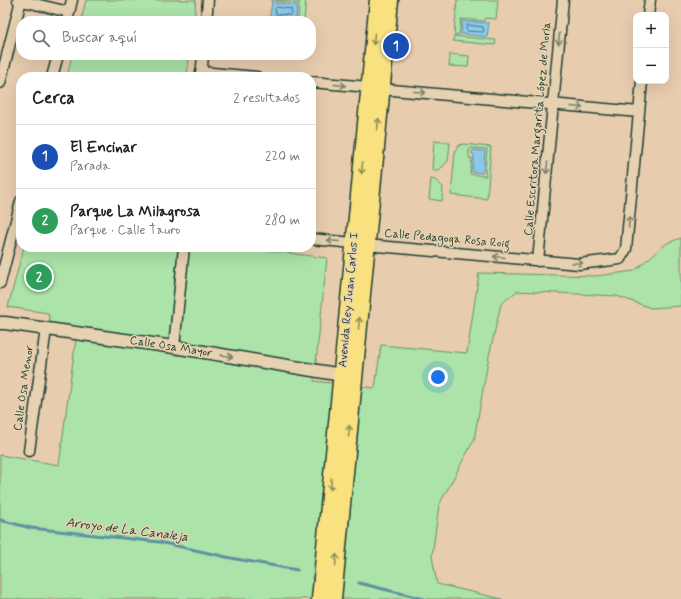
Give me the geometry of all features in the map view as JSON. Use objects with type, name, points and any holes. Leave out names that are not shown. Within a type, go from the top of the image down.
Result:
[{"type":"main road","name":"Avenida Rey Juan Carlos I","points":[[333,599],[360,244],[375,88],[378,0]]},
{"type":"main road","name":"Avenida Rey Juan Carlos I","points":[[375,88],[390,0]]},
{"type":"main road","name":"Avenida Rey Juan Carlos I","points":[[320,599],[342,375],[360,244]]},
{"type":"street","points":[[16,16],[20,0],[65,16]]},
{"type":"street","points":[[68,16],[72,0]]},
{"type":"street","points":[[206,16],[208,0]]},
{"type":"street","name":"Calle Escritora Margarita López de Morla","points":[[538,261],[563,0]]},
{"type":"street","points":[[648,12],[650,0]]},
{"type":"street","points":[[0,83],[16,17]]},
{"type":"street","points":[[53,72],[57,60]]},
{"type":"street","points":[[201,72],[202,60]]},
{"type":"street","points":[[316,82],[640,112],[642,84]]},
{"type":"street","name":"Calle Pedagoga Rosa Roig","points":[[316,240],[578,264],[620,259],[626,249],[640,112]]},
{"type":"street","points":[[0,283],[16,221]]},
{"type":"street","points":[[174,347],[184,252]]},
{"type":"street","name":"Calle Osa Mayor","points":[[0,323],[5,322],[174,347],[342,375]]},
{"type":"street","name":"Calle Osa Menor","points":[[29,451],[46,329]]},
{"type":"green space","points":[[86,0],[196,0],[194,16],[82,16]]},
{"type":"green space","points":[[306,0],[304,16],[298,16],[299,2],[276,1]]},
{"type":"green space","points":[[457,0],[498,0],[496,19],[485,18],[484,21],[461,19],[459,35],[454,34]]},
{"type":"green space","points":[[454,36],[496,40],[495,45],[453,41]]},
{"type":"green space","points":[[450,54],[469,56],[468,67],[449,66]]},
{"type":"green space","points":[[71,60],[189,60],[187,72],[68,72]]},
{"type":"green space","points":[[434,141],[450,143],[448,161],[439,170],[432,170]]},
{"type":"green space","points":[[463,144],[491,147],[487,199],[451,195],[455,152],[458,146]],"holes":[[[471,148],[487,149],[485,170],[486,176],[470,174],[472,158],[469,158],[469,150]]]},
{"type":"green space","points":[[431,179],[435,180],[443,187],[442,201],[429,199]]},
{"type":"green space","points":[[681,238],[681,306],[651,308],[617,296],[517,291],[501,304],[489,356],[474,440],[439,505],[432,556],[437,584],[502,599],[0,599],[0,455],[59,465],[76,338],[51,326],[48,313],[8,307],[23,252],[281,252],[327,258],[314,381],[375,388],[381,345],[467,353],[479,273],[596,276],[634,271],[667,243]]},
{"type":"water","points":[[272,0],[274,0],[274,3],[297,5],[296,16],[270,16]]},
{"type":"water","points":[[462,21],[489,23],[487,37],[461,34]]},
{"type":"water","points":[[473,150],[485,151],[483,173],[472,172],[474,155],[471,153]]},
{"type":"waterway","name":"Arroyo de La Canaleja","points":[[0,520],[31,528],[159,542],[231,558],[297,570]]},
{"type":"waterway","name":"Arroyo de La Canaleja","points":[[359,583],[424,599]]},
{"type":"place","name":"El Encinar","points":[[396,46]]},
{"type":"place","name":"Parque La Milagrosa","points":[[39,277]]}]
